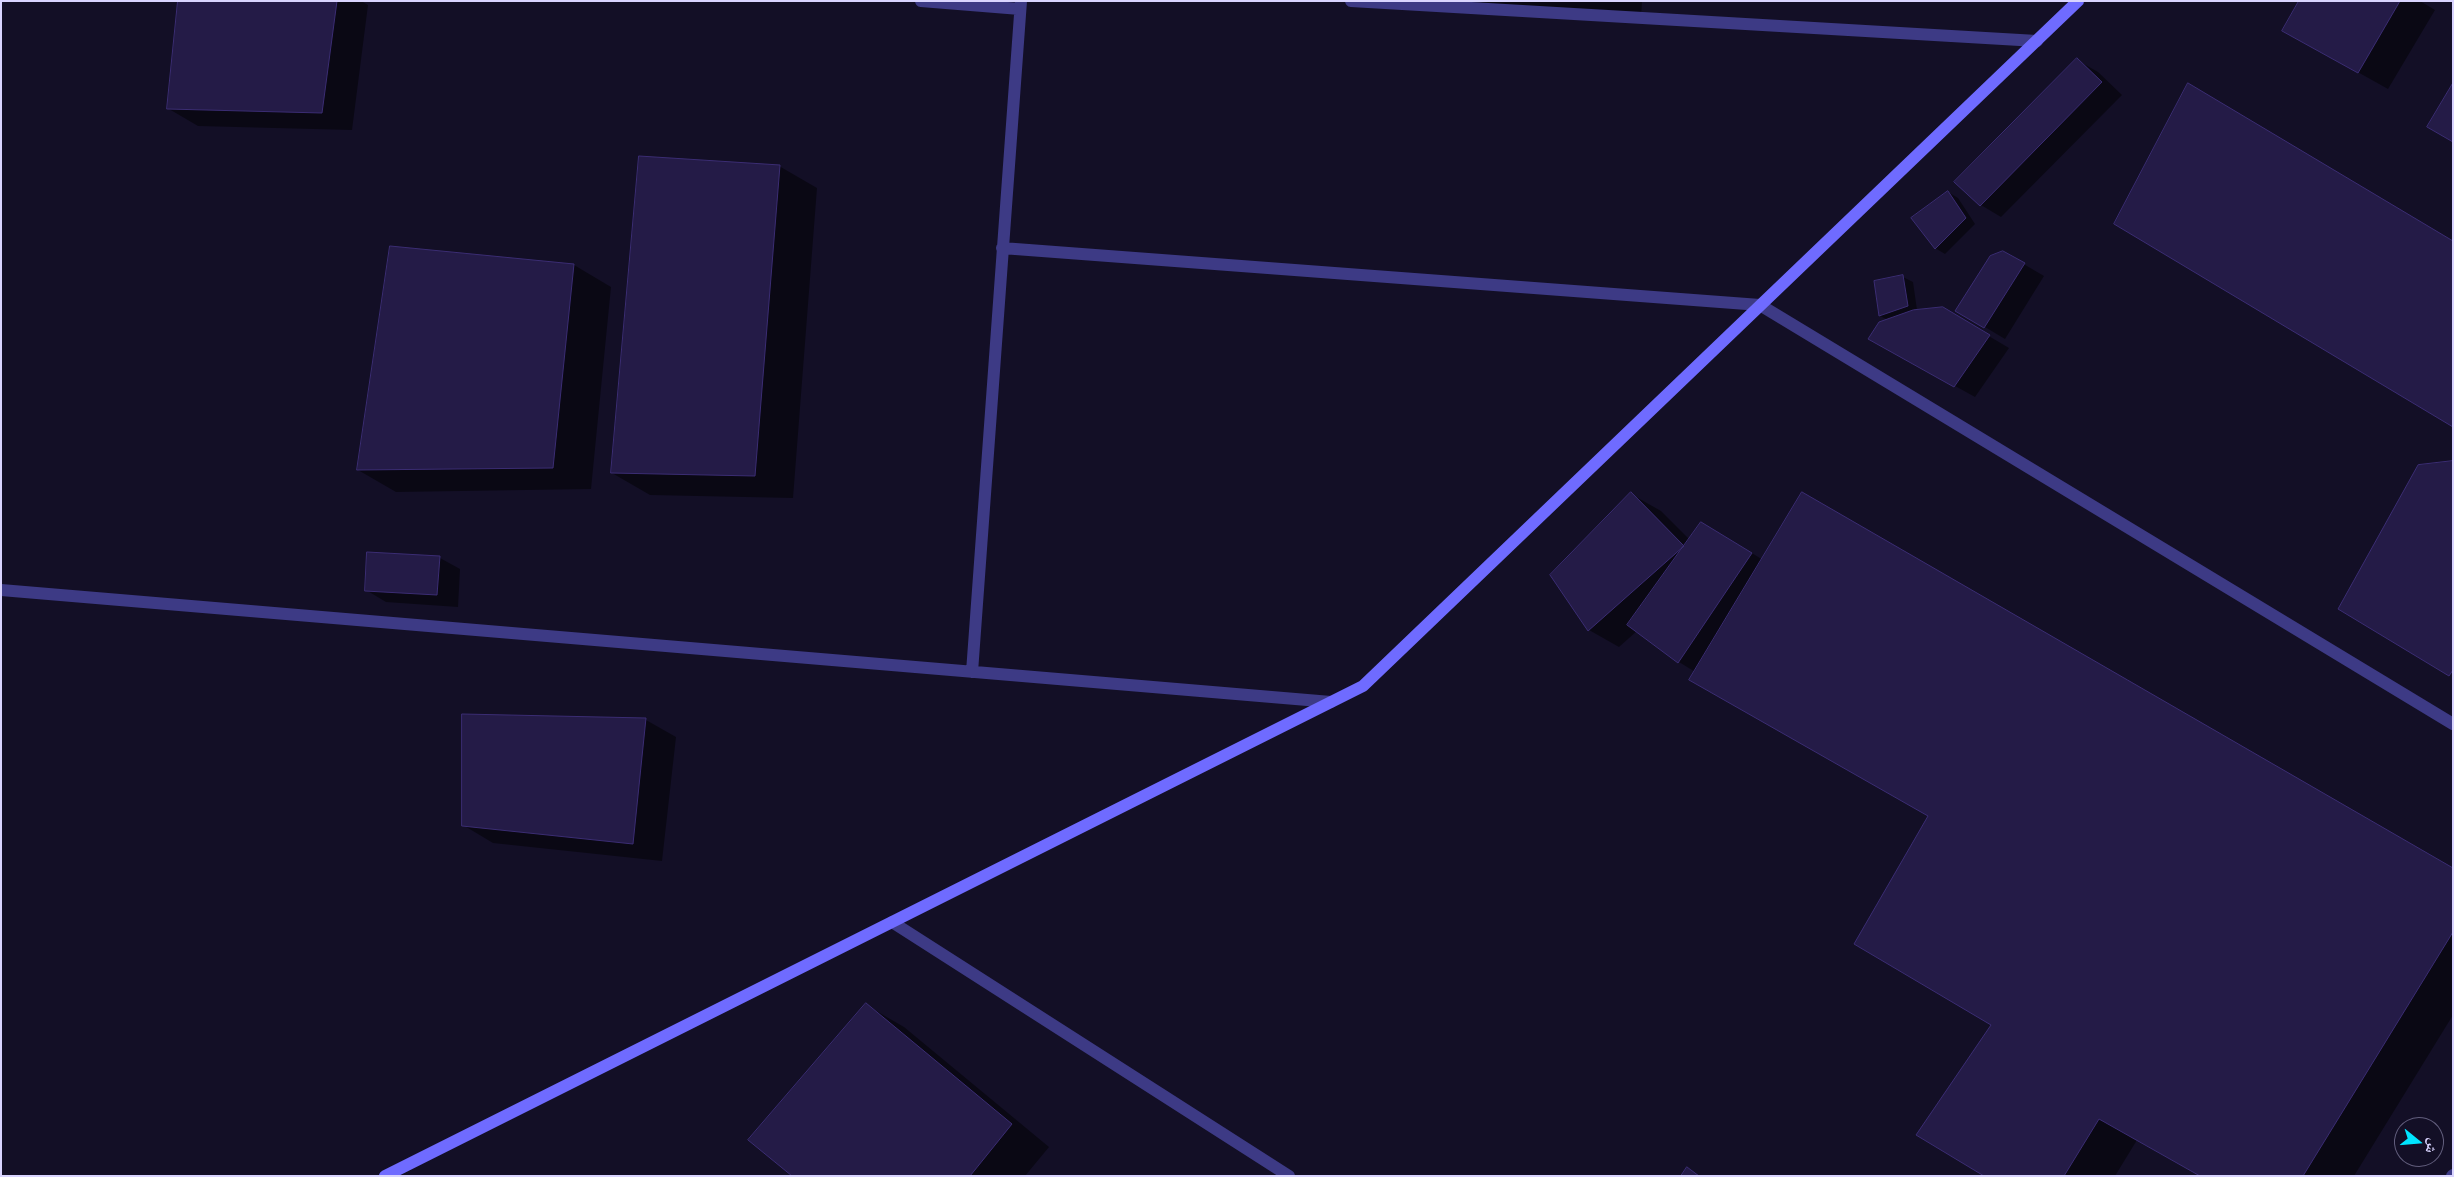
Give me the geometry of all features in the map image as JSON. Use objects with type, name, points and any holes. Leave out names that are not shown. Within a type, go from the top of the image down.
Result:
[{"type":"street","points":[[920,1],[1021,5],[972,672]]},
{"type":"street","points":[[1351,1],[2037,41]]},
{"type":"street","points":[[385,1176],[1363,686],[2078,1]]},
{"type":"street","points":[[1002,248],[1760,305],[2453,724]]},
{"type":"street","points":[[1,590],[1331,702]]},
{"type":"street","points":[[892,922],[1289,1176]]},
{"type":"building","points":[[178,1],[337,1],[322,113],[167,109]]},
{"type":"building","points":[[2299,1],[2400,1],[2358,73],[2282,31]]},
{"type":"building","points":[[2077,58],[2102,82],[1980,206],[1954,182]]},
{"type":"building","points":[[2188,83],[2453,241],[2453,427],[2114,224]]},
{"type":"building","points":[[2453,83],[2453,142],[2427,127]]},
{"type":"building","points":[[639,156],[780,165],[755,476],[611,473]]},
{"type":"building","points":[[1948,191],[1966,218],[1935,249],[1911,218]]},
{"type":"building","points":[[390,246],[574,264],[553,468],[357,470]]},
{"type":"building","points":[[2003,251],[2025,263],[1984,328],[1955,311],[1990,256]]},
{"type":"building","points":[[1903,275],[1908,306],[1879,316],[1874,281]]},
{"type":"building","points":[[1943,307],[1990,335],[1954,387],[1868,339],[1879,322],[1913,310]]},
{"type":"building","points":[[2453,461],[2453,670],[2449,676],[2338,609],[2418,465]]},
{"type":"building","points":[[1631,492],[1684,546],[1588,631],[1550,575]]},
{"type":"building","points":[[1802,492],[2453,868],[2453,932],[2303,1176],[2200,1176],[2099,1119],[2064,1176],[1984,1176],[1916,1135],[1991,1025],[1854,944],[1928,816],[1689,680]]},
{"type":"building","points":[[1701,522],[1752,553],[1678,663],[1627,625]]},
{"type":"building","points":[[367,552],[440,556],[437,595],[365,591]]},
{"type":"building","points":[[462,714],[646,718],[633,844],[462,826]]},
{"type":"building","points":[[866,1003],[1012,1124],[970,1176],[792,1176],[748,1140]]},
{"type":"building","points":[[1687,1167],[1699,1176],[1681,1176]]}]
